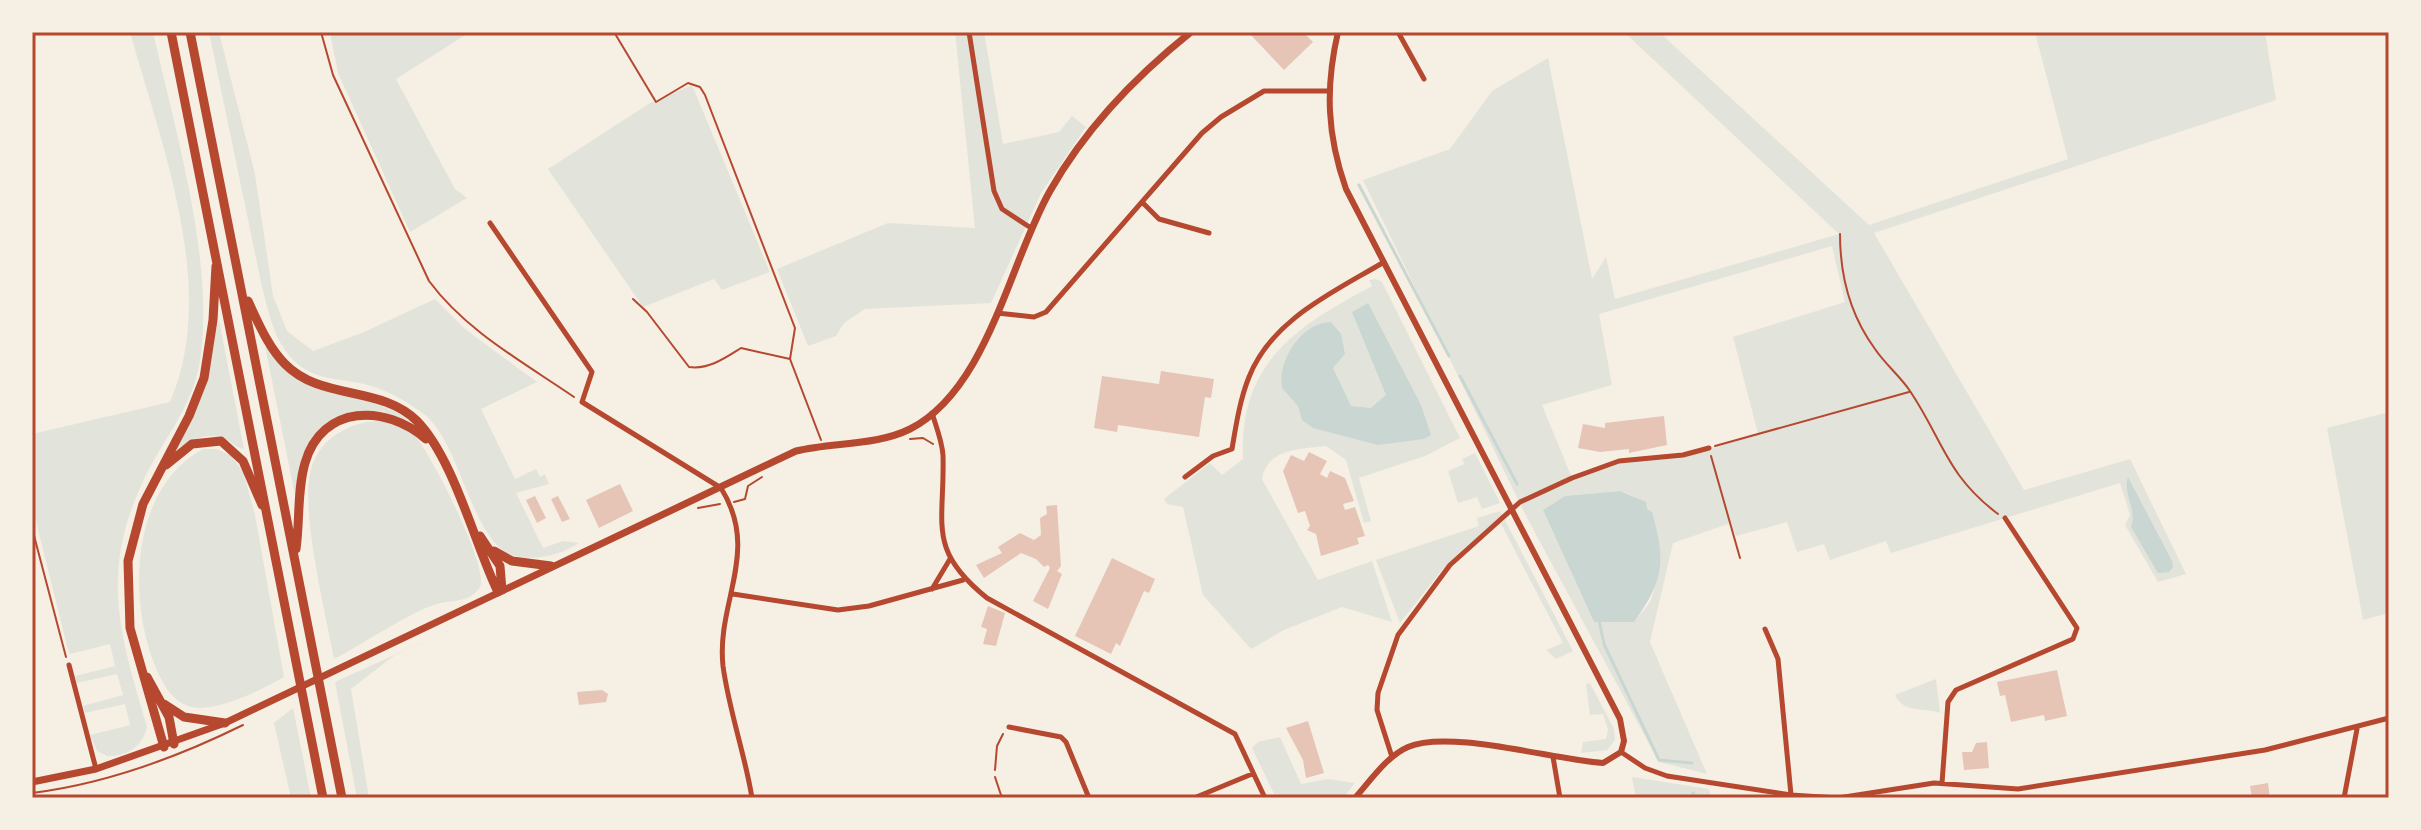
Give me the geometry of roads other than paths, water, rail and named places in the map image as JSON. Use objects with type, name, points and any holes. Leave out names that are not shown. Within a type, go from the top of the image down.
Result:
[{"type":"highway","points":[[171,32],[323,798]]},
{"type":"highway","points":[[190,32],[342,798]]},
{"type":"highway","points":[[169,746],[130,628],[126,580],[135,526],[189,416],[207,364],[216,251]]},
{"type":"highway","points":[[242,287],[270,344],[291,369],[324,386],[389,402],[417,421],[478,534],[500,591]]},
{"type":"highway","points":[[295,558],[305,462],[316,441],[330,427],[355,416],[382,415],[403,422],[431,444]]},
{"type":"highway","points":[[161,470],[192,444],[211,440],[229,445],[243,461],[270,525]]},
{"type":"highway","points":[[478,534],[492,550],[501,571],[500,591]]},
{"type":"highway","points":[[492,550],[512,561],[551,566]]},
{"type":"highway","points":[[145,674],[163,703],[169,746]]},
{"type":"highway","points":[[163,703],[184,717],[225,723]]},
{"type":"main road","points":[[32,782],[96,769],[169,746],[225,723],[796,451],[893,436],[908,430],[932,413],[968,372],[1031,228],[1066,165],[1096,125],[1143,75],[1191,32]]},
{"type":"street","points":[[969,32],[994,191],[1002,209],[1031,228]]},
{"type":"street","points":[[1338,32],[1327,91],[1330,130],[1338,166],[1384,262],[1620,719],[1624,741],[1621,752],[1603,763],[1427,743],[1407,747],[1392,757],[1355,798]]},
{"type":"street","points":[[1398,32],[1424,79]]},
{"type":"street","points":[[996,313],[1034,317],[1046,312],[1202,133],[1250,98],[1264,91],[1284,88],[1327,91]]},
{"type":"street","points":[[1142,202],[1159,219],[1209,233]]},
{"type":"street","points":[[490,223],[592,372],[582,402],[721,488],[730,502],[739,552],[723,634],[723,666],[752,798]]},
{"type":"street","points":[[1185,477],[1213,456],[1232,449],[1248,379],[1272,340],[1309,307],[1384,262]]},
{"type":"street","points":[[932,413],[943,451],[941,537],[963,580],[998,604],[1235,734],[1265,798]]},
{"type":"street","points":[[1392,757],[1377,701],[1398,635],[1443,572],[1520,502],[1619,461],[1683,455],[1709,448]]},
{"type":"street","points":[[1942,783],[1948,702],[1956,690],[2073,639],[2077,628],[2005,518]]},
{"type":"street","points":[[932,589],[950,559]]},
{"type":"street","points":[[733,594],[838,610],[963,580]]},
{"type":"street","points":[[1765,629],[1778,659],[1791,795]]},
{"type":"street","points":[[69,665],[96,769]]},
{"type":"street","points":[[1621,752],[1645,768],[1667,776],[1791,795],[1838,798],[1942,783],[2002,790],[2265,750],[2357,729],[2389,718]]},
{"type":"street","points":[[1009,727],[1061,737],[1071,751],[1089,798]]},
{"type":"street","points":[[2344,798],[2357,729]]},
{"type":"street","points":[[1553,757],[1560,798]]},
{"type":"street","points":[[1194,798],[1252,774]]},
{"type":"street","points":[[2002,790],[2009,798]]},
{"type":"lane","points":[[995,777],[1002,798]]},
{"type":"waterway","points":[[1359,185],[1449,356]]},
{"type":"waterway","points":[[1460,376],[1517,484]]},
{"type":"waterway","points":[[1599,620],[1604,644],[1659,760],[1692,763]]},
{"type":"waterway","points":[[1693,793],[1694,798]]}]
